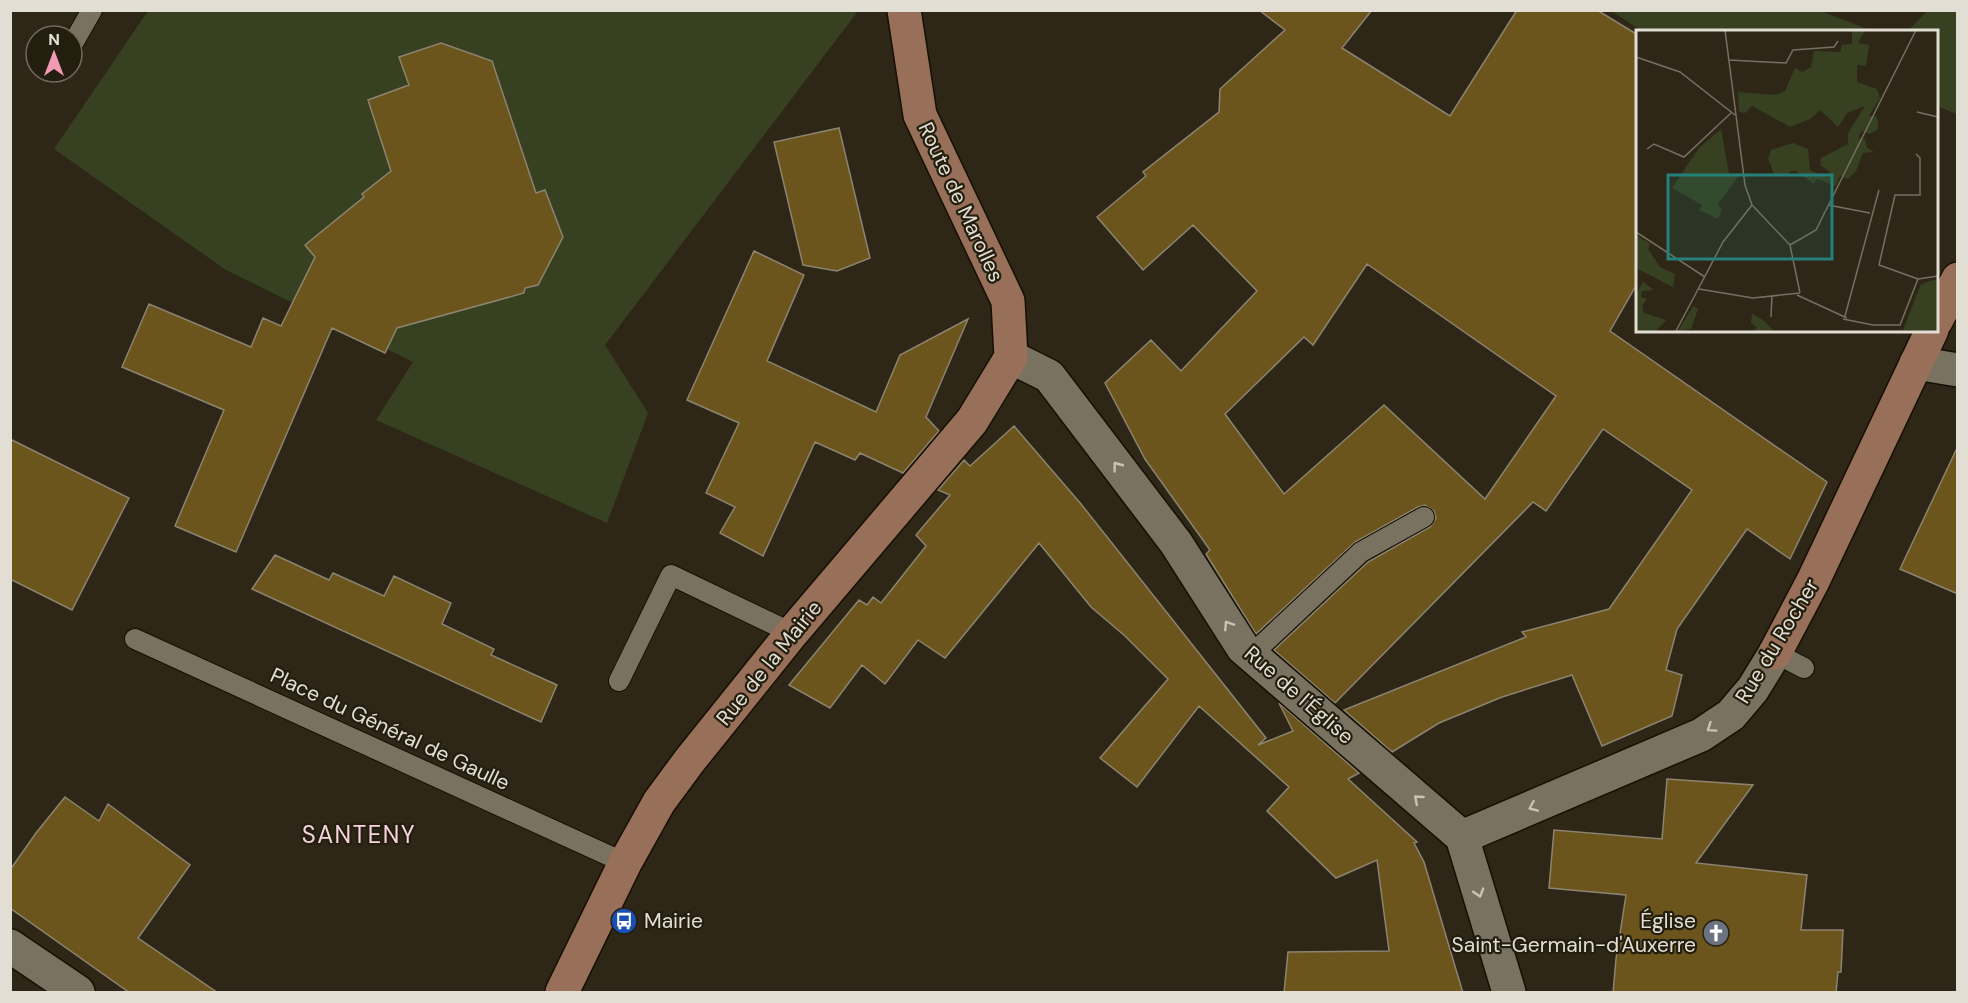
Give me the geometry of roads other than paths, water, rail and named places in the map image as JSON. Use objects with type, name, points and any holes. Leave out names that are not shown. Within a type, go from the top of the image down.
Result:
[{"type":"street","name":"Route de Marolles","points":[[904,10],[920,115],[1008,301],[1011,357]]},
{"type":"street","points":[[1938,317],[1958,279]]},
{"type":"street","name":"Rue du Rocher","points":[[1462,837],[1701,735],[1731,715],[1753,689],[1813,581],[1931,332]]},
{"type":"street","name":"Rue de la Mairie","points":[[562,993],[625,863],[659,802],[792,633],[972,422],[1011,357]]},
{"type":"street","name":"Rue de l'Église","points":[[1011,357],[1049,376],[1176,543],[1243,648],[1462,837]]},
{"type":"street","points":[[1916,363],[1958,370]]},
{"type":"street","points":[[1462,837],[1509,993]]},
{"type":"street","points":[[10,946],[78,993]]},
{"type":"lane","points":[[84,24],[92,10]]},
{"type":"lane","points":[[1251,655],[1361,552],[1424,518]]},
{"type":"lane","points":[[619,681],[671,575],[792,633]]},
{"type":"lane","name":"Place du Général de Gaulle","points":[[135,639],[625,863]]},
{"type":"lane","points":[[1775,653],[1804,668]]},
{"type":"place","name":"Mairie","points":[[624,921]]},
{"type":"place","name":"Église Saint-Germain-d'Auxerre","points":[[1716,933]]},
{"type":"district","name":"SANTENY","points":[[359,834]]}]
